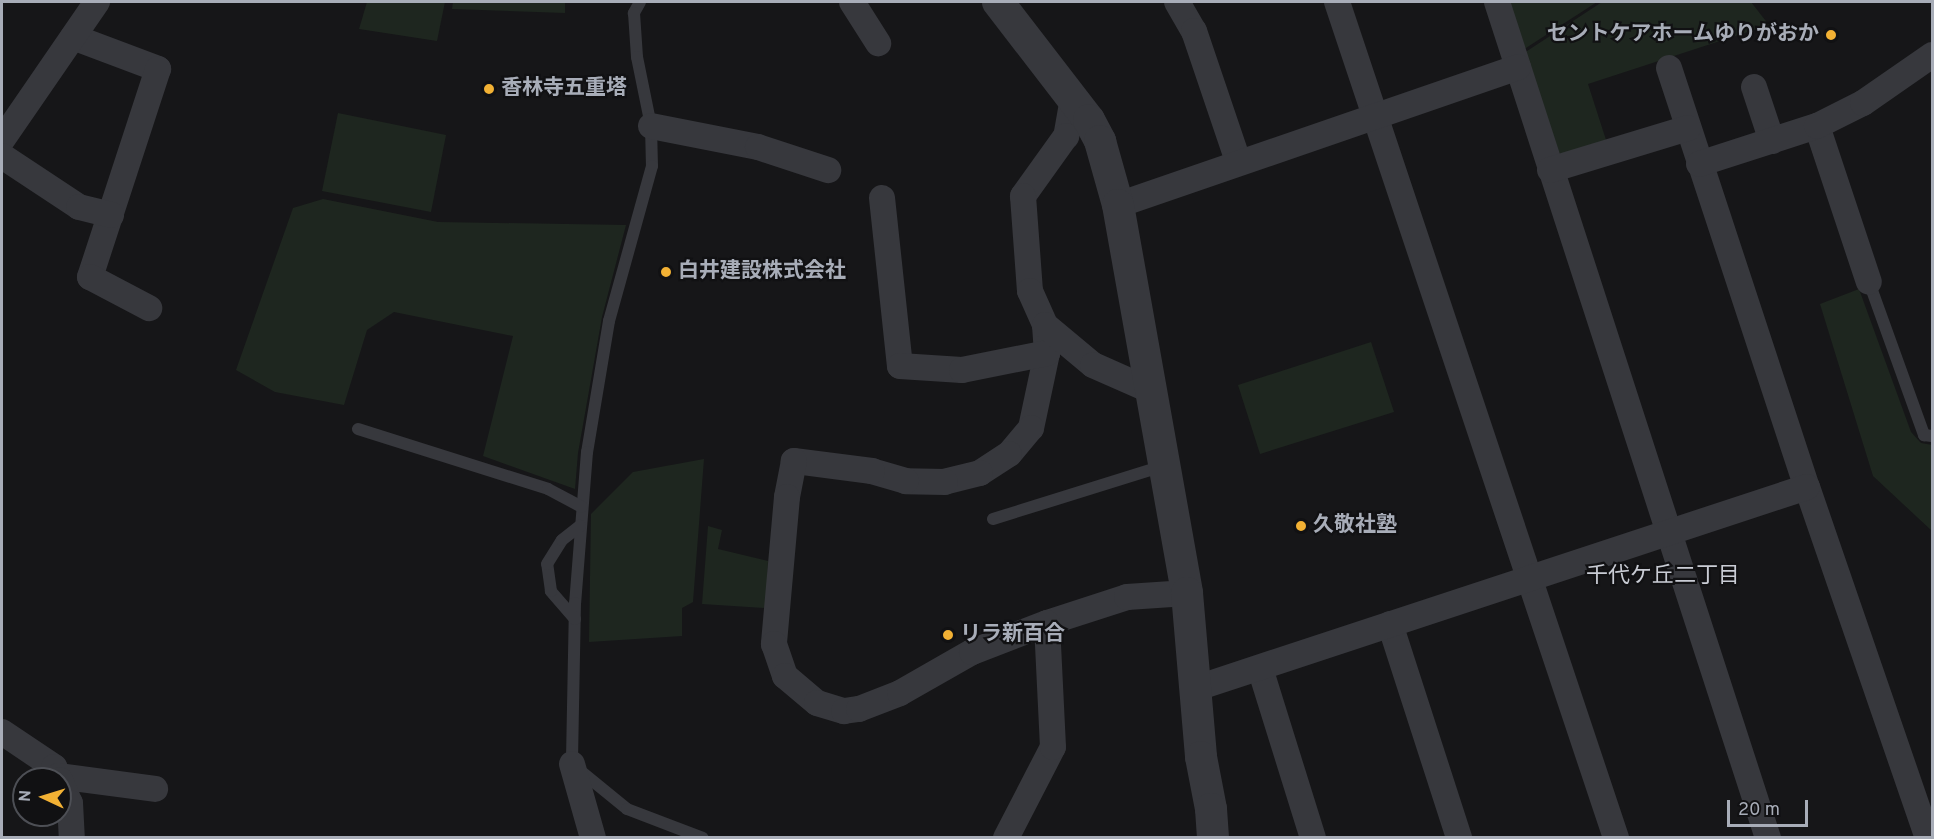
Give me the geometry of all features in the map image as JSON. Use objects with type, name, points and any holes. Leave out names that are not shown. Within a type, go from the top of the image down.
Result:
[{"type":"street","points":[[2,140],[97,2]]},
{"type":"street","points":[[852,2],[878,43]]},
{"type":"street","points":[[998,2],[1089,120],[1100,141],[1118,205],[1187,593],[1197,688],[1201,758],[1211,809],[1213,837]]},
{"type":"street","points":[[1177,2],[1194,31],[1238,161]]},
{"type":"street","points":[[1337,2],[1616,837]]},
{"type":"street","points":[[1497,2],[1768,837]]},
{"type":"street","points":[[73,37],[158,69],[90,277],[149,308]]},
{"type":"street","points":[[1698,164],[1817,126],[1863,102],[1932,55]]},
{"type":"street","points":[[1118,205],[1238,161],[1518,67]]},
{"type":"street","points":[[1669,68],[1698,164],[1928,837]]},
{"type":"street","points":[[1754,87],[1772,141]]},
{"type":"street","points":[[1073,98],[1066,136],[1023,196],[1030,291],[1045,324],[1047,354],[1031,428],[1009,454],[980,473],[945,482],[906,481],[872,471],[795,461],[786,497],[774,644],[785,676],[817,703],[844,711],[859,710],[900,693],[972,652],[1047,623],[1127,597],[1187,593]]},
{"type":"street","points":[[651,126],[758,147],[828,170]]},
{"type":"street","points":[[1817,126],[1869,282]]},
{"type":"street","points":[[1550,170],[1688,128]]},
{"type":"street","points":[[2,156],[79,207],[111,215]]},
{"type":"street","points":[[882,198],[900,366],[962,370],[1047,354]]},
{"type":"street","points":[[1045,324],[1093,365],[1152,391]]},
{"type":"street","points":[[1197,688],[1807,487]]},
{"type":"street","points":[[1006,837],[1053,747],[1047,623]]},
{"type":"street","points":[[1390,624],[1459,837]]},
{"type":"street","points":[[1260,668],[1313,837]]},
{"type":"street","points":[[2,732],[54,767]]},
{"type":"street","points":[[572,764],[593,837]]},
{"type":"street","points":[[72,779],[155,789]]},
{"type":"lane","points":[[640,2],[634,13],[637,57],[651,126],[652,166],[609,321],[586,452],[575,619],[572,764],[627,809],[703,837]]},
{"type":"lane","points":[[1869,282],[1924,435],[1932,436]]},
{"type":"lane","points":[[358,429],[548,489],[582,507]]},
{"type":"lane","points":[[993,519],[1165,466]]},
{"type":"lane","points":[[575,619],[551,591],[547,564],[562,540],[580,526]]},
{"type":"shaded area","points":[[367,2],[445,2],[437,41],[359,29]]},
{"type":"shaded area","points":[[453,2],[565,2],[565,13],[452,9]]},
{"type":"shaded area","points":[[1508,2],[1597,2],[1523,50]]},
{"type":"shaded area","points":[[1602,2],[1751,2],[1769,25],[1588,84],[1607,143],[1567,156],[1555,151],[1524,53]]},
{"type":"shaded area","points":[[338,113],[446,135],[431,212],[322,191]]},
{"type":"shaded area","points":[[323,199],[438,222],[626,225],[602,317],[578,453],[575,489],[483,456],[513,336],[394,312],[367,330],[344,405],[275,392],[236,370],[293,208]]},
{"type":"shaded area","points":[[1859,289],[1911,432],[1921,443],[1932,445],[1932,531],[1873,476],[1820,304]]},
{"type":"shaded area","points":[[1371,342],[1394,412],[1260,454],[1238,385]]},
{"type":"shaded area","points":[[704,459],[693,602],[682,608],[682,636],[589,642],[591,514],[633,472]]},
{"type":"shaded area","points":[[708,526],[722,530],[718,549],[768,561],[766,608],[702,604]]},
{"type":"place","name":"セントケアホームゆりがおか","points":[[1831,35]]},
{"type":"place","name":"香林寺五重塔","points":[[489,89]]},
{"type":"place","name":"白井建設株式会社","points":[[666,272]]},
{"type":"place","name":"久敬社塾","points":[[1301,526]]},
{"type":"place","name":"リラ新百合","points":[[948,635]]},
{"type":"district","name":"千代ケ丘二丁目","points":[[1663,577]]}]
